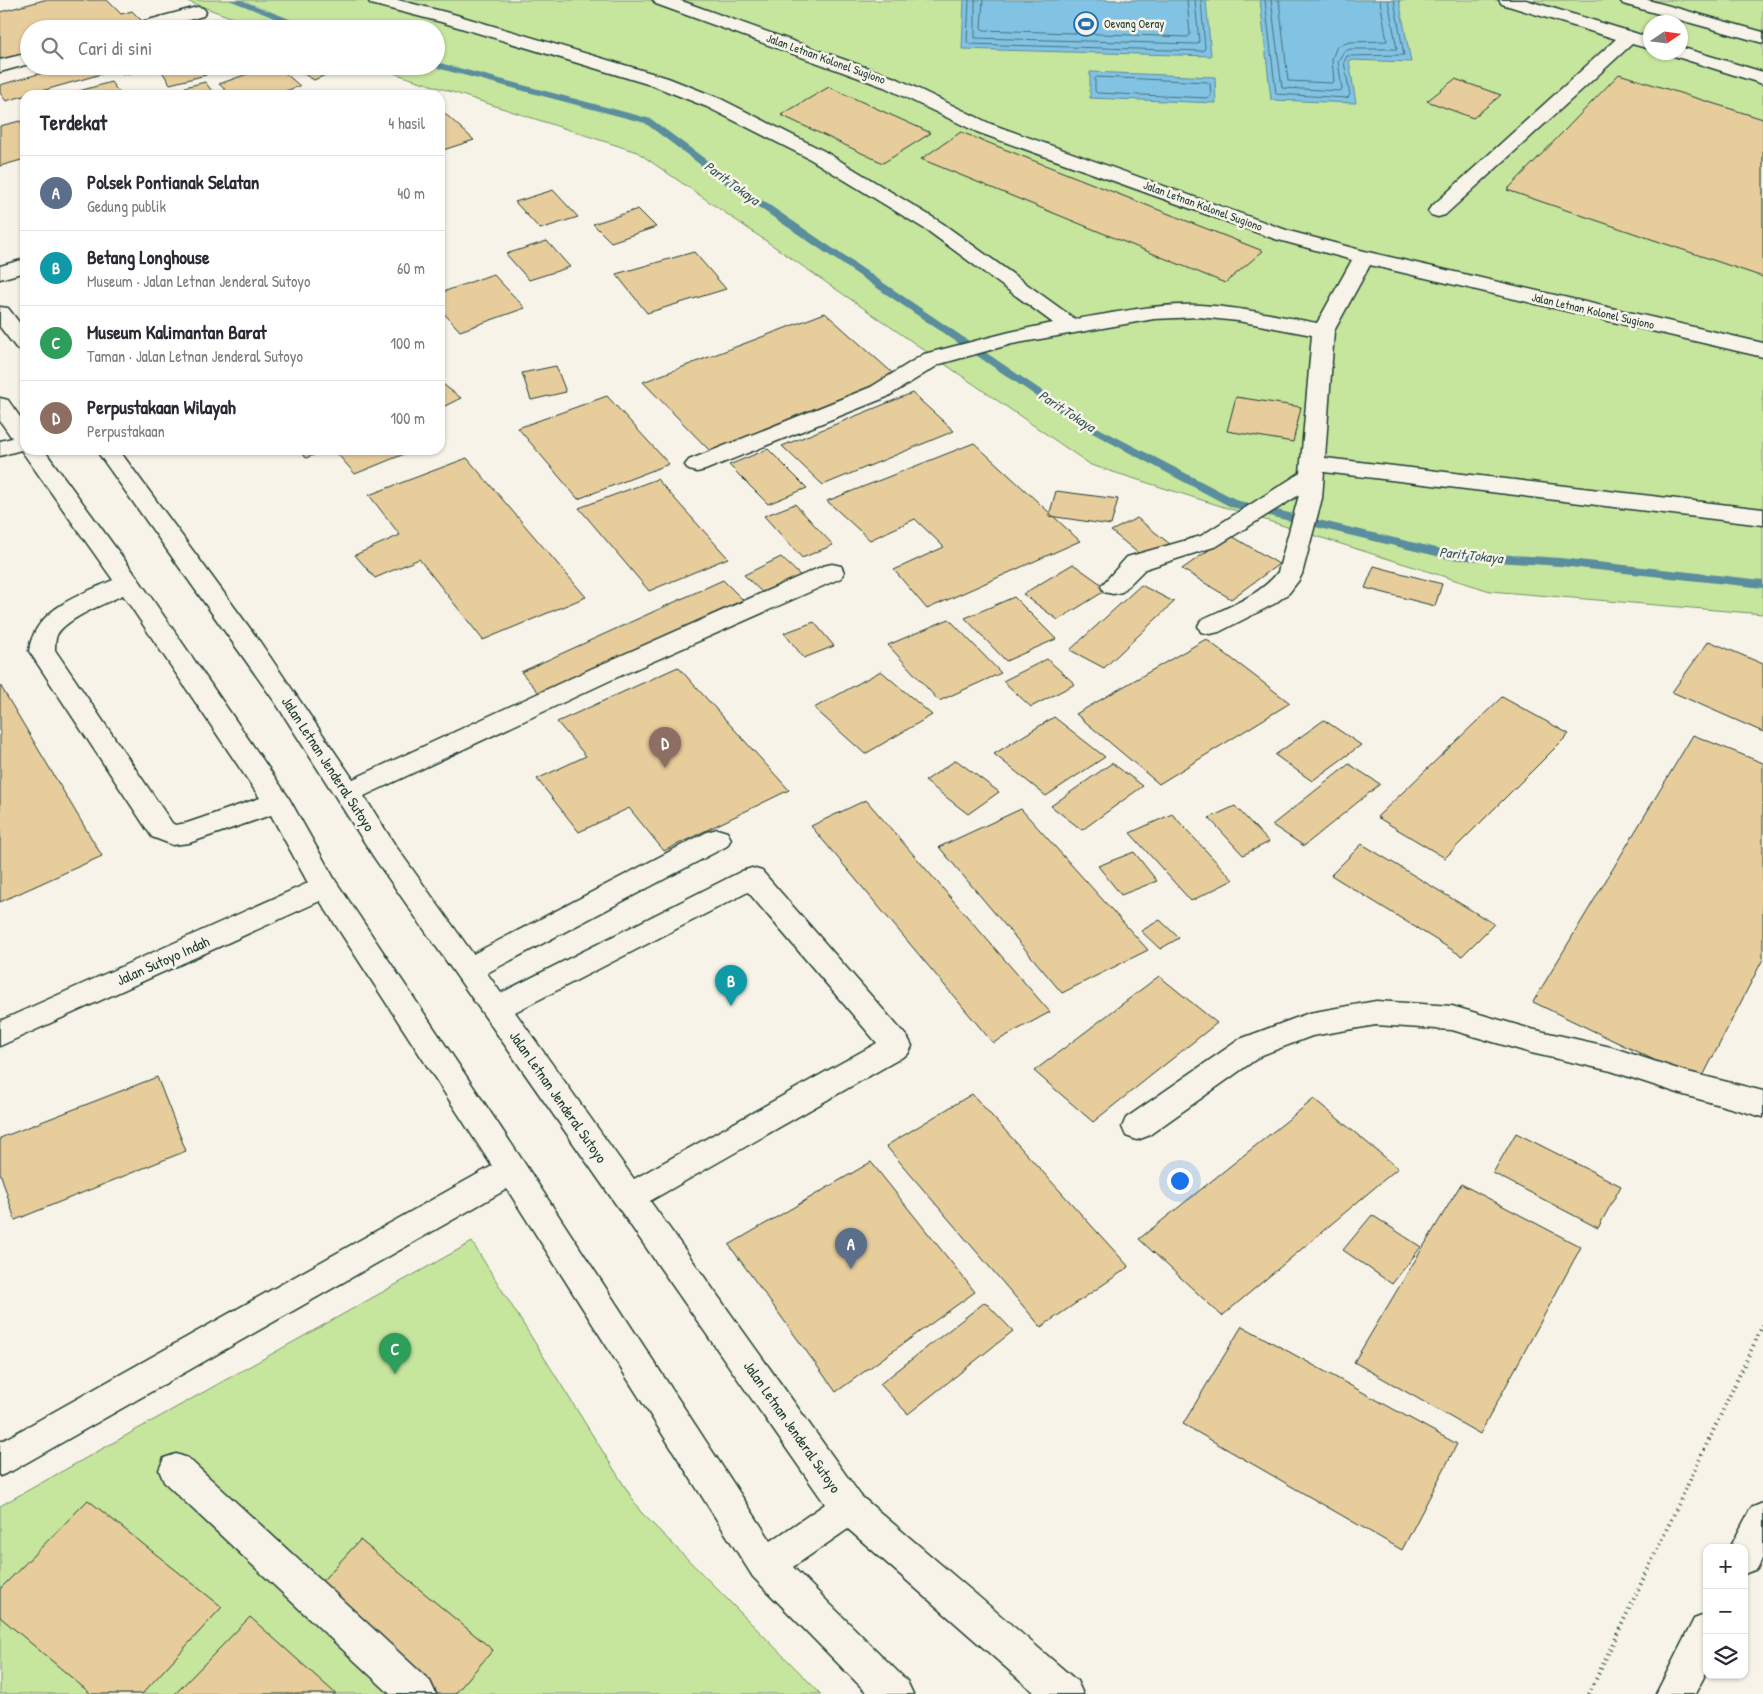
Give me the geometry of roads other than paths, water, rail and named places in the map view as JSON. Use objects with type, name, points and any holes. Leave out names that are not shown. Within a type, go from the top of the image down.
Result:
[{"type":"main road","points":[[377,0],[447,18],[661,82],[714,103],[817,155],[935,227],[1071,326]]},
{"type":"main road","name":"Jalan Letnan Kolonel Sugiono","points":[[662,0],[891,83],[984,128],[1282,235],[1364,257],[1763,350]]},
{"type":"main road","points":[[1508,0],[1643,42]]},
{"type":"main road","points":[[1629,0],[1763,38]]},
{"type":"main road","points":[[168,20],[196,12]]},
{"type":"main road","points":[[1438,211],[1629,37]]},
{"type":"main road","points":[[1688,55],[1763,78]]},
{"type":"main road","points":[[0,66],[20,60]]},
{"type":"main road","points":[[1210,626],[1265,598],[1280,587],[1290,574],[1312,479],[1323,330],[1364,257]]},
{"type":"main road","points":[[0,273],[20,267]]},
{"type":"main road","points":[[697,465],[879,392],[922,365],[939,357],[1010,338],[1154,313],[1199,311],[1238,315],[1323,330]]},
{"type":"main road","points":[[0,313],[20,338]]},
{"type":"main road","points":[[0,404],[20,434]]},
{"type":"main road","points":[[0,450],[20,443]]},
{"type":"main road","points":[[36,455],[128,583],[277,802],[326,887],[512,1170],[766,1565],[894,1694]]},
{"type":"main road","name":"Jalan Letnan Jenderal Sutoyo","points":[[111,455],[200,576],[349,792],[385,852],[849,1508],[1064,1694]]},
{"type":"main road","points":[[1113,586],[1136,563],[1209,541],[1312,479],[1763,517]]},
{"type":"main road","points":[[349,792],[602,674],[832,572]]},
{"type":"main road","points":[[128,583],[59,618],[46,634],[42,651],[162,830],[172,834],[189,832],[277,802]]},
{"type":"main road","points":[[468,970],[717,839]]},
{"type":"main road","points":[[495,1009],[752,878],[897,1046],[629,1197]]},
{"type":"main road","name":"Jalan Sutoyo Indah","points":[[0,1034],[326,887]]},
{"type":"main road","points":[[1137,1128],[1251,1047],[1309,1025],[1376,1014],[1452,1018],[1531,1041],[1610,1059],[1684,1084],[1763,1104]]},
{"type":"main road","points":[[0,1460],[512,1170]]},
{"type":"main road","points":[[176,1470],[417,1694]]},
{"type":"main road","points":[[766,1565],[849,1508]]},
{"type":"main road","points":[[1748,1549],[1763,1520]]},
{"type":"main road","points":[[1675,1694],[1706,1634]]},
{"type":"water","name":"Oevang Oeray","points":[[964,0],[1206,0],[1211,56],[962,49]]},
{"type":"water","points":[[1260,0],[1399,0],[1411,62],[1349,60],[1356,103],[1271,100]]},
{"type":"water","name":"Oevang Oeray","points":[[1090,72],[1215,77],[1216,103],[1090,98]]},
{"type":"waterway","name":"Parit Tokaya","points":[[233,0],[287,20]]},
{"type":"waterway","name":"Parit Tokaya","points":[[445,67],[648,121],[743,192],[1087,426],[1235,504],[1449,555],[1560,562],[1763,584]]},
{"type":"place","name":"Oevang Oeray","points":[[1086,24]]},
{"type":"place","name":"Perpustakaan Wilayah","points":[[665,768]]},
{"type":"place","name":"Betang Longhouse","points":[[731,1006]]},
{"type":"place","name":"Polsek Pontianak Selatan","points":[[851,1269]]},
{"type":"place","name":"Museum Kalimantan Barat","points":[[395,1374]]}]
